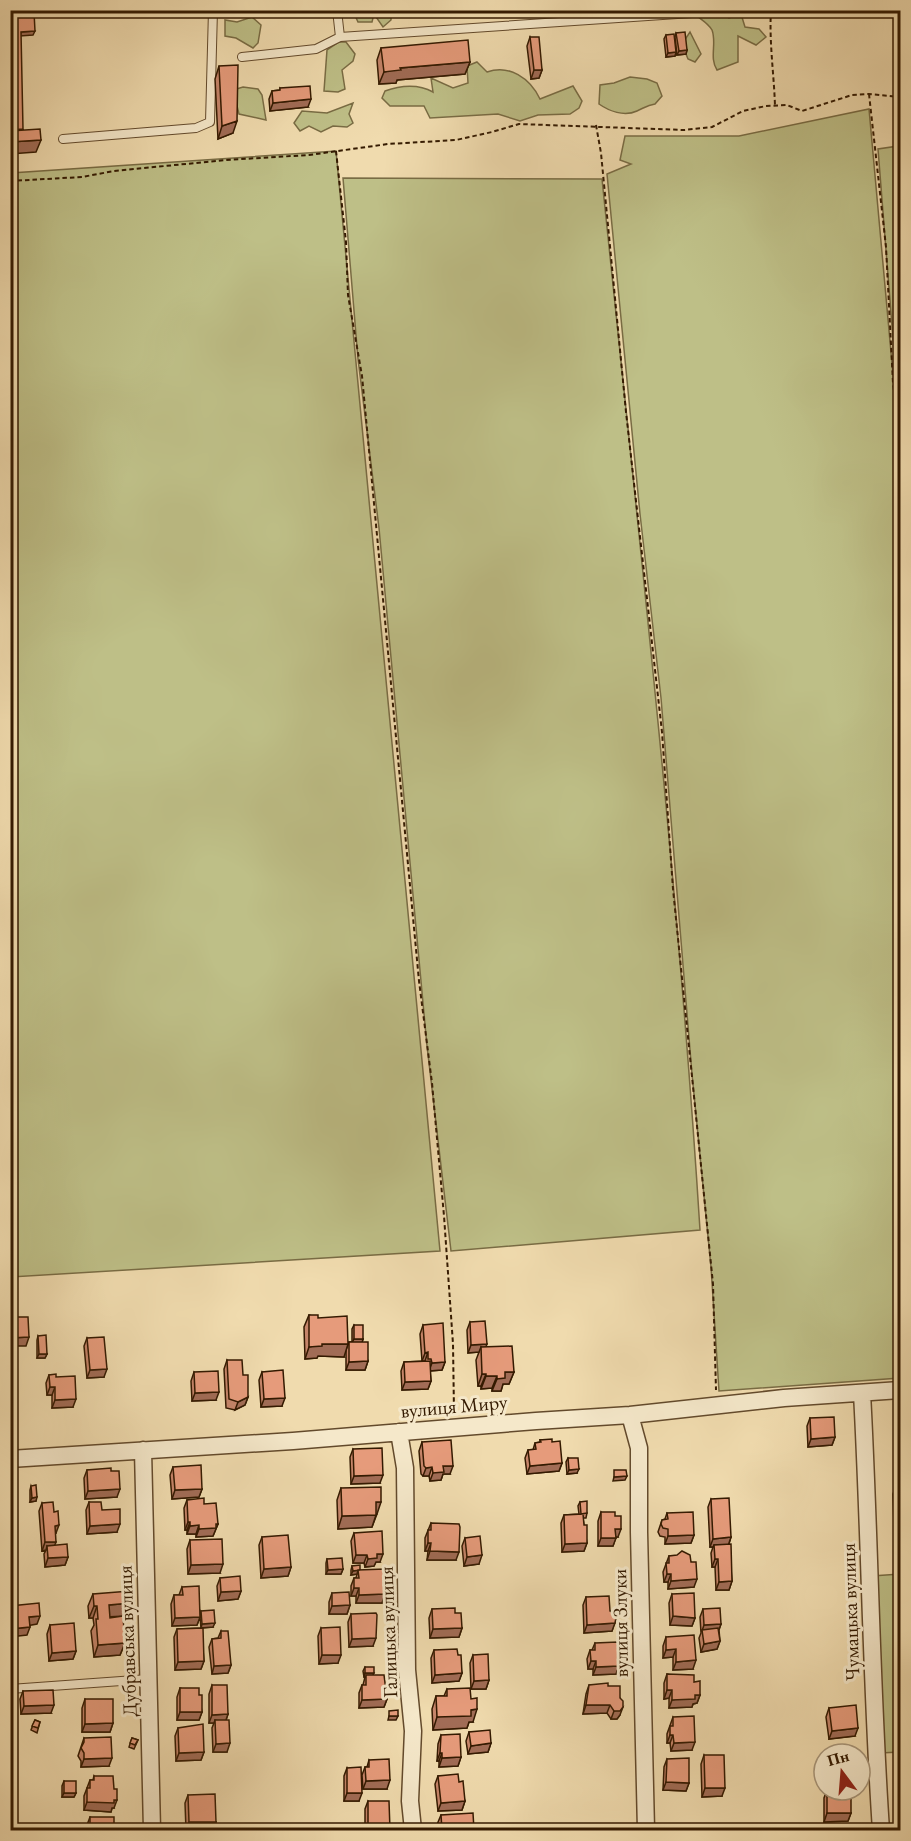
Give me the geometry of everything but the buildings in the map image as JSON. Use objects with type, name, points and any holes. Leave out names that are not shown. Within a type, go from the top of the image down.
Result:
[{"type":"street","name":"вулиця Миру","points":[[10,1459],[292,1441],[630,1415],[717,1405],[900,1390]]},
{"type":"street","name":"Чумацька вулиця","points":[[862,1393],[875,1752],[881,1830]]},
{"type":"street","name":"вулиця Злуки","points":[[630,1415],[639,1448],[646,1830]]},
{"type":"street","name":"Галицька вулиця","points":[[399,1432],[405,1468],[407,1670],[412,1731],[410,1801],[413,1830]]},
{"type":"street","name":"Дубравська вулиця","points":[[143,1450],[153,1830]]},
{"type":"lane","points":[[63,139],[196,128],[210,122],[213,10]]},
{"type":"lane","points":[[337,10],[340,37]]},
{"type":"lane","points":[[242,57],[316,49],[340,37],[693,13],[694,10]]},
{"type":"lane","points":[[10,1689],[149,1679]]},
{"type":"path","points":[[771,10],[769,36],[773,54],[775,105]]},
{"type":"path","points":[[869,94],[886,247],[893,383],[900,437]]},
{"type":"path","points":[[10,181],[82,177],[125,170],[336,151],[388,144],[456,140],[519,124],[684,130],[712,127],[743,111],[775,105],[787,105],[802,111],[852,95],[900,97]]},
{"type":"path","points":[[596,125],[601,153],[626,412],[662,732],[674,900],[713,1284],[717,1405]]},
{"type":"path","points":[[336,151],[346,242],[348,295],[362,376],[419,981],[432,1083],[453,1344],[455,1427]]},
{"type":"green space","points":[[353,11],[391,11],[391,20],[383,27],[374,14],[372,22],[358,22]]},
{"type":"green space","points":[[716,11],[729,18],[741,14],[745,27],[759,29],[766,37],[756,45],[738,36],[738,62],[717,70],[714,61],[712,30],[697,16]]},
{"type":"green space","points":[[252,17],[261,25],[258,43],[253,48],[236,38],[225,36],[225,20],[237,22]]},
{"type":"green space","points":[[690,32],[701,54],[695,62],[688,59],[682,44]]},
{"type":"green space","points":[[339,42],[346,42],[355,54],[353,61],[342,70],[345,89],[338,92],[324,91],[327,50]]},
{"type":"green space","points":[[477,62],[487,72],[511,71],[525,79],[540,99],[573,86],[582,101],[579,108],[570,114],[538,115],[520,121],[498,114],[430,118],[424,106],[390,106],[382,98],[385,91],[404,87],[422,88],[433,92],[431,78],[453,88],[468,83],[467,66]]},
{"type":"green space","points":[[630,77],[657,83],[662,96],[655,104],[632,113],[612,111],[599,104],[600,85]]},
{"type":"green space","points":[[243,87],[258,89],[262,95],[266,120],[239,114],[233,90]]},
{"type":"green space","points":[[353,103],[349,114],[353,123],[347,127],[333,126],[321,132],[309,126],[300,131],[294,123],[302,111],[327,113]]},
{"type":"green space","points":[[869,109],[900,452],[900,1378],[719,1391],[711,1267],[692,1074],[661,698],[640,514],[607,174],[631,164],[620,160],[625,136],[739,136]]},
{"type":"green space","points":[[896,131],[900,131],[900,427],[878,149],[898,146]]},
{"type":"green space","points":[[336,151],[440,1251],[11,1277],[11,173]]},
{"type":"green space","points":[[343,178],[602,179],[669,835],[700,1230],[451,1251],[427,1046],[379,528],[358,359]]},
{"type":"green space","points":[[900,1574],[900,1752],[880,1753],[872,1576]]}]
